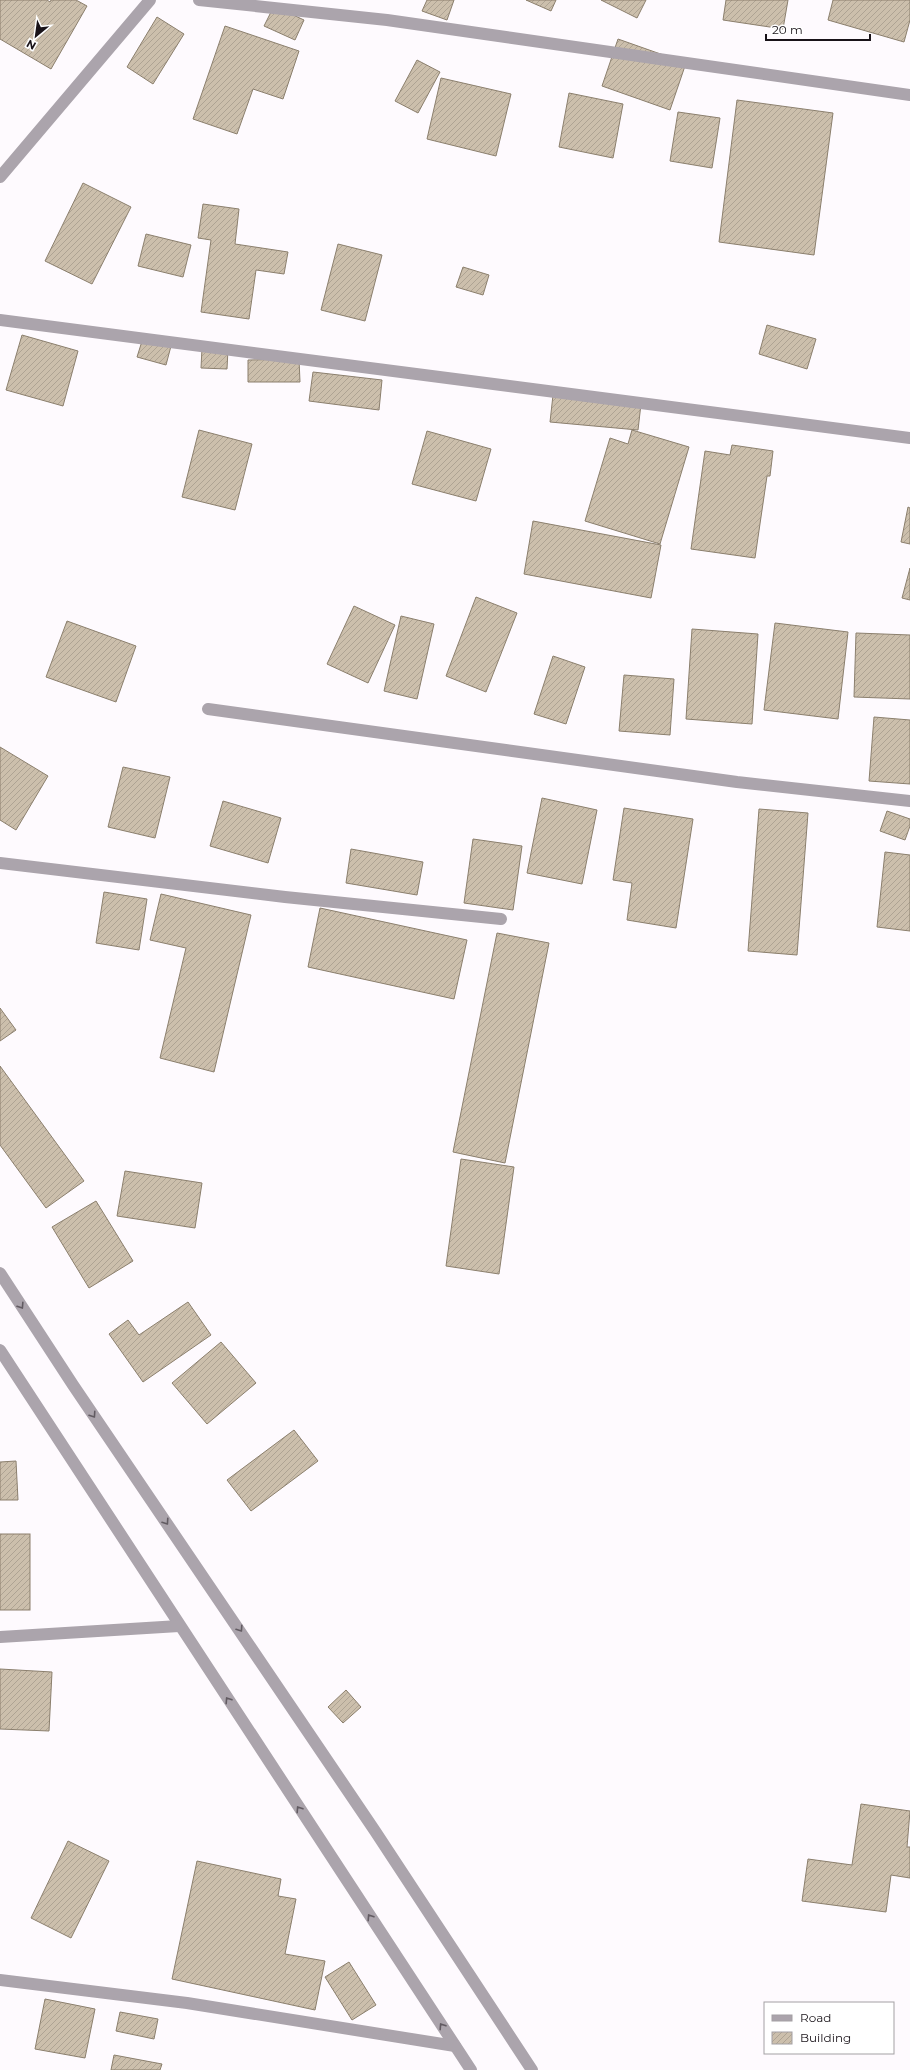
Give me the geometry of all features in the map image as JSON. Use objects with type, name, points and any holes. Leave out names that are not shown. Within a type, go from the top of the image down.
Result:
[{"type":"street","points":[[0,177],[150,0]]},
{"type":"street","points":[[199,0],[387,20],[910,95]]},
{"type":"street","points":[[0,320],[910,438]]},
{"type":"street","points":[[208,710],[737,782],[910,801]]},
{"type":"street","points":[[0,863],[285,897],[501,919]]},
{"type":"street","points":[[0,1273],[73,1385],[375,1831],[532,2070]]},
{"type":"street","points":[[0,1350],[179,1626],[471,2070]]},
{"type":"street","points":[[0,1637],[179,1626]]},
{"type":"street","points":[[0,1980],[187,2003],[455,2046]]},
{"type":"building","points":[[0,0],[47,0],[50,2],[51,0],[76,0],[87,6],[51,69],[0,39]]},
{"type":"building","points":[[427,0],[454,0],[447,20],[422,11]]},
{"type":"building","points":[[526,0],[556,0],[551,11]]},
{"type":"building","points":[[601,0],[646,0],[637,18]]},
{"type":"building","points":[[726,0],[788,0],[783,29],[723,20]]},
{"type":"building","points":[[833,0],[910,0],[910,20],[904,42],[828,20]]},
{"type":"building","points":[[274,6],[304,20],[295,40],[264,26]]},
{"type":"building","points":[[157,17],[184,34],[153,84],[127,67]]},
{"type":"building","points":[[225,26],[299,51],[283,99],[253,89],[237,134],[193,119]]},
{"type":"building","points":[[618,39],[686,63],[670,110],[602,86]]},
{"type":"building","points":[[417,60],[440,72],[418,113],[395,101]]},
{"type":"building","points":[[441,78],[511,94],[496,156],[427,139]]},
{"type":"building","points":[[569,93],[623,104],[613,158],[559,147]]},
{"type":"building","points":[[737,100],[833,113],[814,255],[719,242]]},
{"type":"building","points":[[678,112],[720,118],[712,168],[670,161]]},
{"type":"building","points":[[83,183],[131,207],[92,284],[45,261]]},
{"type":"building","points":[[203,204],[239,209],[235,244],[288,252],[284,274],[256,270],[249,319],[201,312],[211,240],[198,238]]},
{"type":"building","points":[[146,234],[191,245],[183,277],[138,266]]},
{"type":"building","points":[[338,244],[382,255],[365,321],[321,310]]},
{"type":"building","points":[[463,267],[489,275],[483,295],[456,287]]},
{"type":"building","points":[[767,325],[816,339],[807,369],[759,354]]},
{"type":"building","points":[[22,335],[78,351],[63,406],[6,390]]},
{"type":"building","points":[[143,338],[171,346],[166,365],[137,357]]},
{"type":"building","points":[[202,348],[228,349],[227,369],[201,368]]},
{"type":"building","points":[[299,359],[300,382],[248,382],[248,360]]},
{"type":"building","points":[[313,372],[382,380],[379,410],[309,401]]},
{"type":"building","points":[[553,395],[641,404],[638,430],[550,422]]},
{"type":"building","points":[[199,430],[252,444],[235,510],[182,497]]},
{"type":"building","points":[[632,430],[689,447],[660,544],[585,521],[610,438],[628,444]]},
{"type":"building","points":[[427,431],[491,449],[476,501],[412,484]]},
{"type":"building","points":[[732,445],[773,451],[770,476],[767,476],[755,558],[691,549],[705,451],[730,455]]},
{"type":"building","points":[[908,507],[910,508],[910,544],[901,542]]},
{"type":"building","points":[[533,521],[661,545],[651,598],[524,574]]},
{"type":"building","points":[[910,568],[910,600],[902,598]]},
{"type":"building","points":[[476,597],[517,613],[486,692],[446,676]]},
{"type":"building","points":[[354,606],[395,625],[368,683],[327,664]]},
{"type":"building","points":[[401,616],[434,624],[417,699],[384,691]]},
{"type":"building","points":[[67,621],[136,646],[116,702],[46,677]]},
{"type":"building","points":[[775,623],[848,632],[838,719],[764,710]]},
{"type":"building","points":[[692,629],[758,634],[752,724],[686,719]]},
{"type":"building","points":[[856,633],[910,635],[910,699],[854,697]]},
{"type":"building","points":[[553,656],[585,667],[566,724],[534,714]]},
{"type":"building","points":[[624,675],[674,679],[670,735],[619,731]]},
{"type":"building","points":[[874,717],[910,720],[910,784],[869,781]]},
{"type":"building","points":[[0,747],[48,776],[16,830],[0,820]]},
{"type":"building","points":[[123,767],[170,777],[155,838],[108,827]]},
{"type":"building","points":[[542,798],[597,810],[582,884],[527,873]]},
{"type":"building","points":[[223,801],[281,818],[268,863],[210,846]]},
{"type":"building","points":[[624,808],[693,819],[676,928],[627,920],[632,883],[613,880]]},
{"type":"building","points":[[759,809],[808,813],[797,955],[748,951]]},
{"type":"building","points":[[887,811],[910,819],[910,826],[905,840],[880,831]]},
{"type":"building","points":[[473,839],[522,846],[513,910],[464,903]]},
{"type":"building","points":[[351,849],[423,862],[417,895],[346,883]]},
{"type":"building","points":[[885,852],[910,855],[910,931],[877,927]]},
{"type":"building","points":[[104,892],[147,899],[139,950],[96,943]]},
{"type":"building","points":[[161,894],[251,915],[214,1072],[160,1058],[186,948],[150,940]]},
{"type":"building","points":[[320,908],[467,940],[454,999],[308,967]]},
{"type":"building","points":[[497,933],[549,943],[505,1163],[453,1152]]},
{"type":"building","points":[[0,1008],[16,1030],[0,1041]]},
{"type":"building","points":[[0,1066],[84,1181],[46,1208],[0,1145]]},
{"type":"building","points":[[461,1159],[514,1167],[499,1274],[446,1266]]},
{"type":"building","points":[[125,1171],[202,1183],[195,1228],[117,1216]]},
{"type":"building","points":[[96,1201],[133,1261],[89,1288],[52,1227]]},
{"type":"building","points":[[188,1302],[211,1335],[143,1382],[109,1334],[128,1320],[139,1335]]},
{"type":"building","points":[[221,1342],[256,1383],[207,1424],[172,1383]]},
{"type":"building","points":[[294,1430],[318,1461],[251,1511],[227,1480]]},
{"type":"building","points":[[16,1461],[18,1500],[0,1500],[0,1462]]},
{"type":"building","points":[[0,1534],[30,1534],[30,1610],[0,1610]]},
{"type":"building","points":[[0,1669],[52,1672],[49,1731],[0,1729]]},
{"type":"building","points":[[346,1690],[361,1707],[343,1723],[328,1707]]},
{"type":"building","points":[[861,1804],[910,1811],[907,1847],[910,1847],[910,1878],[891,1875],[886,1912],[802,1901],[808,1859],[852,1865]]},
{"type":"building","points":[[68,1841],[109,1861],[71,1938],[31,1918]]},
{"type":"building","points":[[197,1861],[281,1879],[278,1896],[296,1899],[285,1954],[325,1961],[315,2010],[172,1979]]},
{"type":"building","points":[[349,1962],[376,2005],[352,2020],[325,1977]]},
{"type":"building","points":[[45,1999],[95,2009],[85,2058],[35,2049]]},
{"type":"building","points":[[120,2012],[158,2019],[154,2039],[116,2031]]},
{"type":"building","points":[[114,2055],[162,2064],[160,2070],[111,2070]]}]
